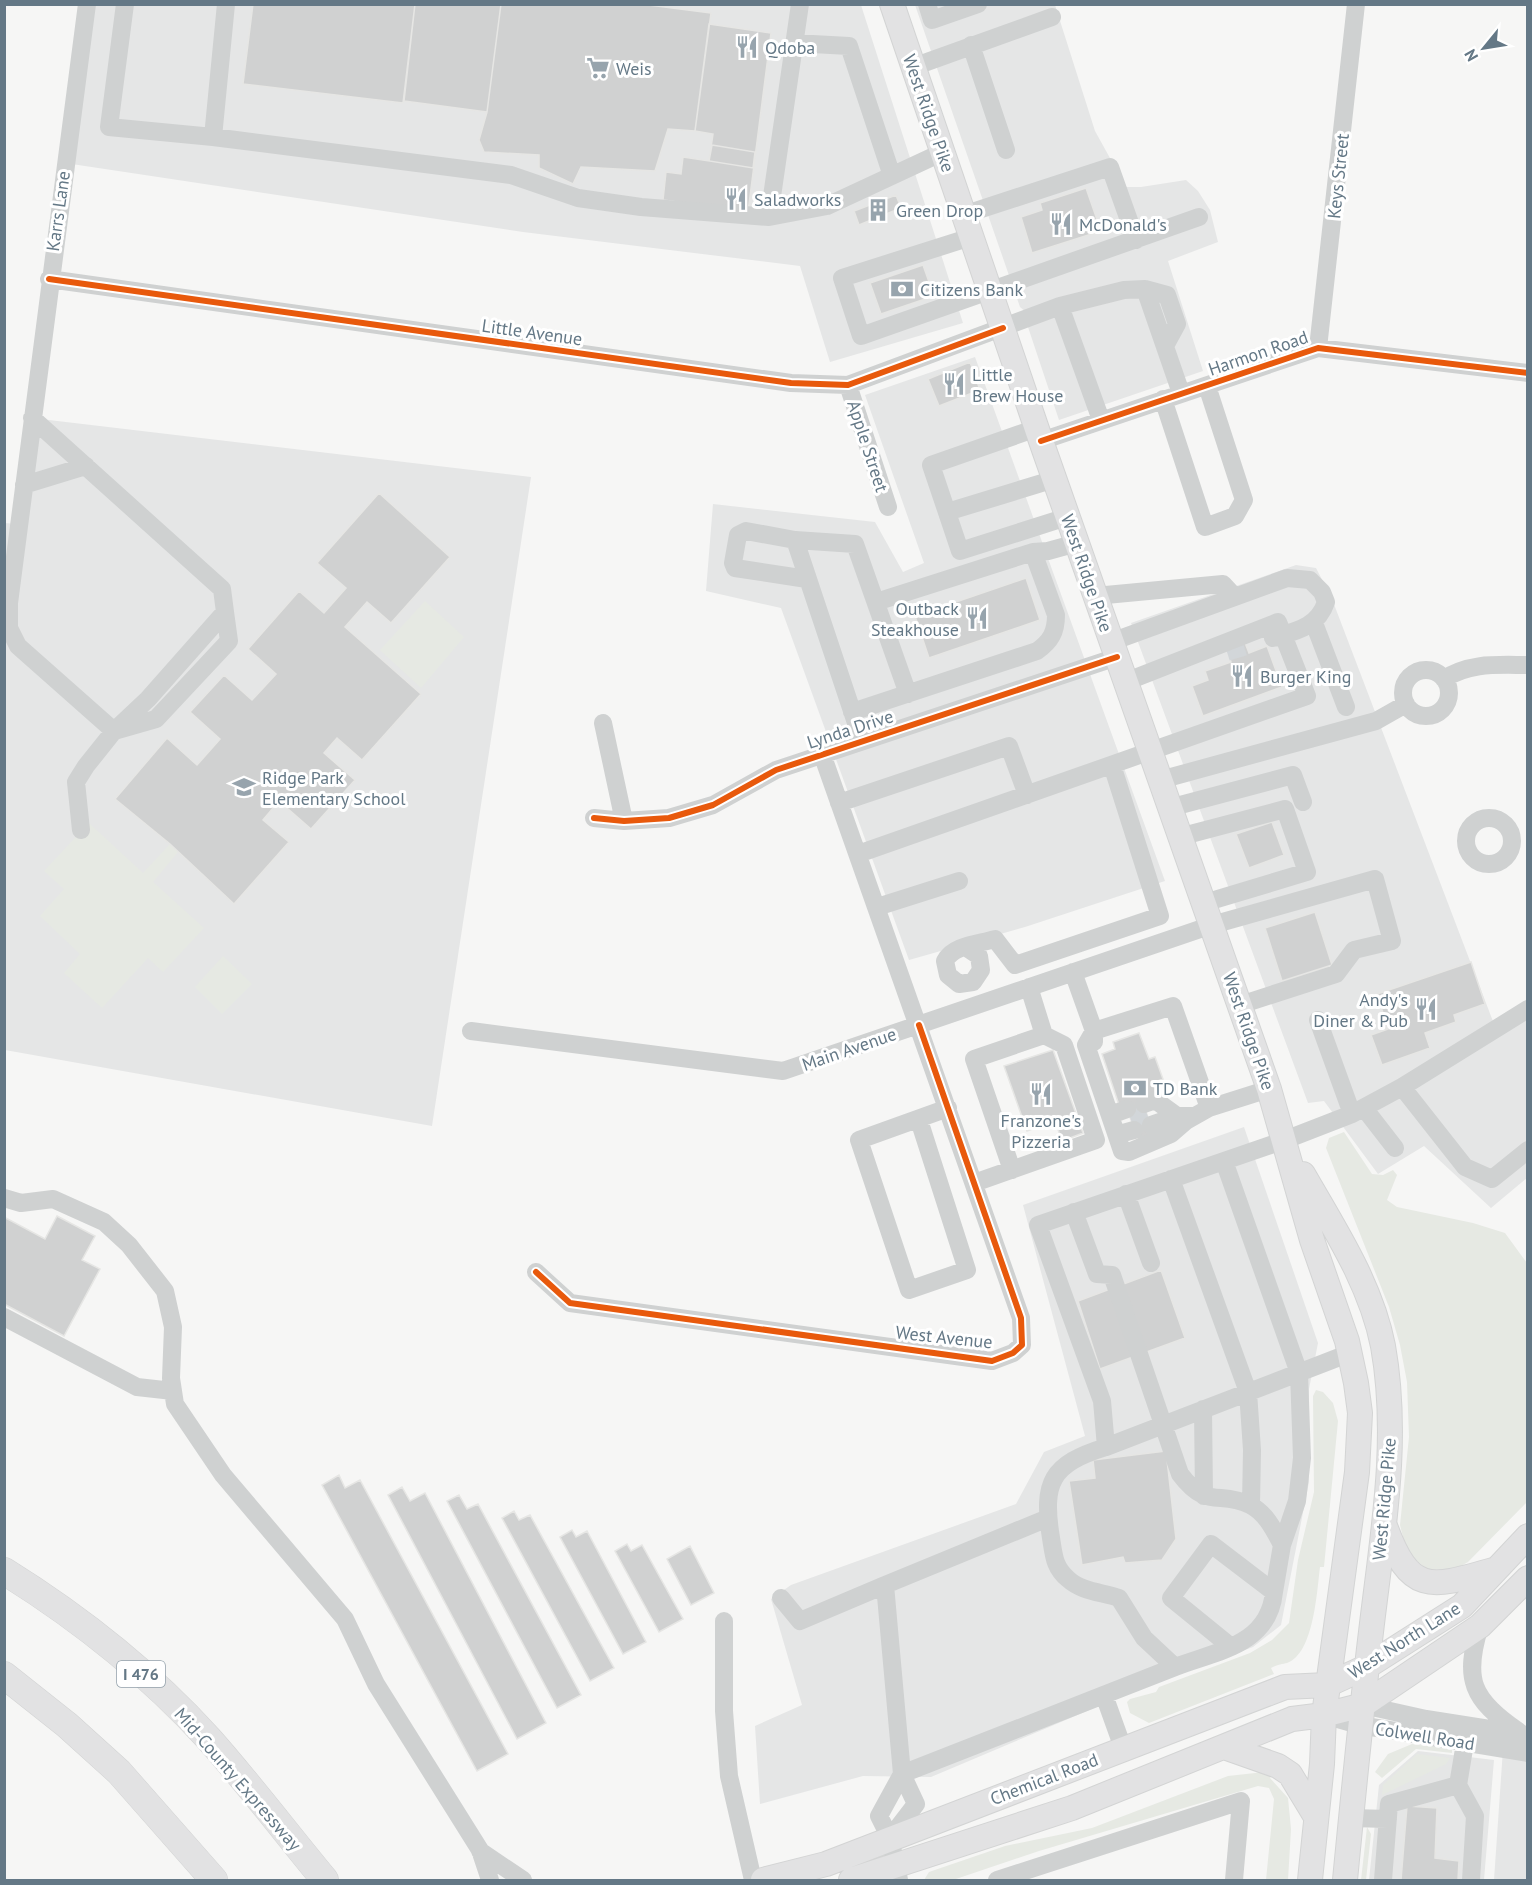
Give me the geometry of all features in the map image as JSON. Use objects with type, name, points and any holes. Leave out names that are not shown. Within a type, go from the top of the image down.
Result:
[{"type":"highway","name":"Mid-County Expressway","points":[[4,1571],[69,1616],[162,1693],[208,1738],[325,1881]]},
{"type":"highway","points":[[4,1675],[67,1725],[119,1772],[186,1846],[214,1881]]},
{"type":"main road","name":"West Ridge Pike","points":[[892,4],[1067,517],[1269,1089],[1312,1240],[1350,1353],[1360,1413],[1357,1472],[1323,1715],[1310,1881]]},
{"type":"main road","name":"West Ridge Pike","points":[[1285,1140],[1357,1268],[1383,1345],[1390,1402],[1390,1475],[1366,1667],[1345,1881]]},
{"type":"main road","points":[[1384,1524],[1395,1553],[1402,1564],[1425,1582],[1442,1584],[1493,1570]]},
{"type":"main road","name":"West North Lane","points":[[1327,1685],[1366,1667],[1462,1606],[1527,1536]]},
{"type":"main road","name":"West North Lane","points":[[1323,1715],[1361,1715],[1480,1626],[1527,1578]]},
{"type":"main road","points":[[1327,1685],[1361,1715]]},
{"type":"main road","name":"Chemical Road","points":[[763,1881],[826,1864],[1285,1687],[1327,1685]]},
{"type":"main road","name":"Chemical Road","points":[[851,1881],[897,1874],[1072,1808],[1292,1719],[1323,1715]]},
{"type":"main road","points":[[1224,1747],[1278,1766],[1290,1774],[1316,1817]]},
{"type":"street","name":"Karrs Lane","points":[[87,4],[49,279],[9,603],[9,628],[18,646],[114,731]]},
{"type":"street","points":[[125,4],[109,127],[213,137],[511,175],[578,198],[640,207],[769,217],[827,206],[943,152]]},
{"type":"street","points":[[213,137],[226,4]]},
{"type":"street","points":[[769,217],[800,4]]},
{"type":"street","points":[[927,4],[932,20],[978,4]]},
{"type":"street","name":"Keys Street","points":[[1318,348],[1356,4]]},
{"type":"street","points":[[914,67],[1052,17]]},
{"type":"street","points":[[794,43],[849,46],[892,176]]},
{"type":"street","points":[[971,45],[1006,150]]},
{"type":"street","points":[[1136,240],[1110,167],[842,278],[861,336],[990,292],[1136,240],[1199,217]]},
{"type":"street","name":"Little Avenue","points":[[49,279],[791,383],[848,386],[1060,306],[1124,290],[1145,289],[1167,295],[1177,324],[1165,346],[1181,393]]},
{"type":"street","points":[[1060,306],[1101,420]]},
{"type":"street","name":"Harmon Road","points":[[947,512],[931,465],[1101,420],[1318,348],[1527,373]]},
{"type":"street","name":"Apple Street","points":[[848,386],[888,507]]},
{"type":"street","points":[[1163,399],[1205,527],[1235,516],[1244,500],[1207,386]]},
{"type":"street","points":[[32,418],[222,589],[225,612],[148,699],[114,731],[76,782],[81,830]]},
{"type":"street","points":[[24,485],[86,466]]},
{"type":"street","points":[[1055,479],[947,512],[960,551],[1067,517]]},
{"type":"street","points":[[807,579],[735,568],[733,563],[741,531],[795,540],[855,544],[908,694]]},
{"type":"street","points":[[795,540],[862,741]]},
{"type":"street","points":[[876,602],[1033,552],[1048,551],[1077,543]]},
{"type":"street","points":[[852,712],[1037,651],[1046,645],[1056,626],[1056,615],[1033,552]]},
{"type":"street","name":"Lynda Drive","points":[[594,818],[624,821],[669,819],[713,805],[776,770],[1114,650],[1235,597],[1287,578],[1304,578],[1317,585],[1326,602],[1314,623]]},
{"type":"street","points":[[1095,596],[1223,584],[1235,597]]},
{"type":"street","points":[[858,854],[1306,696],[1278,622],[1125,682]]},
{"type":"street","points":[[1246,646],[1314,623],[1346,707]]},
{"type":"street","points":[[1198,653],[1215,657],[1227,652]]},
{"type":"street","points":[[1444,679],[1459,669],[1478,666],[1527,665]]},
{"type":"street","points":[[1431,670],[1444,679],[1449,694],[1448,702],[1440,712],[1425,716],[1417,715],[1406,704],[1404,687],[1413,674],[1431,670]]},
{"type":"street","points":[[1160,780],[1376,721],[1406,704]]},
{"type":"street","points":[[603,723],[624,821]]},
{"type":"street","points":[[839,803],[1009,746],[1027,795]]},
{"type":"street","name":"West Avenue","points":[[536,1272],[570,1303],[992,1361],[1013,1353],[1022,1345],[1021,1318],[822,754]]},
{"type":"street","points":[[967,1008],[959,984],[948,975],[945,962],[954,950],[996,939],[1015,965],[1160,916],[1112,765]]},
{"type":"street","points":[[1169,808],[1293,776],[1303,802]]},
{"type":"street","points":[[1179,837],[1285,809],[1307,872],[1208,914]]},
{"type":"street","points":[[1208,914],[1376,879],[1392,941],[1354,951],[1336,974],[1240,1005]]},
{"type":"street","points":[[877,907],[959,881]]},
{"type":"street","name":"Main Avenue","points":[[471,1031],[783,1071],[1116,957],[1208,914]]},
{"type":"street","points":[[1107,934],[1116,957]]},
{"type":"street","points":[[959,984],[973,982],[981,970],[979,956],[967,948]]},
{"type":"street","points":[[1073,972],[1094,1040],[1135,1122]]},
{"type":"street","points":[[1029,987],[1044,1035]]},
{"type":"street","points":[[1106,1447],[1102,1401],[1038,1225],[1285,1140],[1358,1111],[1402,1088],[1527,1009]]},
{"type":"street","points":[[1175,1010],[1192,1115],[1171,1134],[1129,1152],[1122,1151],[1086,1046],[1094,1040],[1098,1041],[1175,1010]]},
{"type":"street","points":[[1318,1020],[1358,1111],[1395,1148]]},
{"type":"street","points":[[974,1183],[1012,1170],[1096,1140],[1064,1045],[1044,1035],[974,1059],[1012,1170]]},
{"type":"street","points":[[1402,1088],[1465,1167],[1492,1179],[1527,1150]]},
{"type":"street","points":[[1135,1122],[1192,1115],[1269,1089]]},
{"type":"street","points":[[1135,1122],[1155,1100],[1192,1115]]},
{"type":"street","points":[[919,1120],[967,1270],[909,1290],[859,1140],[948,1108]]},
{"type":"street","points":[[897,1874],[890,1838],[879,1816],[902,1774],[1230,1646],[1256,1634],[1266,1622],[1272,1608],[1282,1545],[1297,1501],[1302,1458],[1299,1373],[1224,1161]]},
{"type":"street","points":[[1171,1179],[1248,1392],[1252,1450],[1251,1505]]},
{"type":"street","points":[[1126,1194],[1151,1263]]},
{"type":"street","points":[[4,1198],[21,1203],[53,1199],[104,1222],[129,1245],[165,1291],[173,1327],[175,1404],[223,1475],[345,1619],[376,1684],[480,1850],[490,1881]]},
{"type":"street","points":[[1074,1212],[1097,1274],[1112,1275],[1165,1424],[1180,1474],[1190,1487],[1204,1496],[1220,1500],[1236,1500],[1251,1505],[1264,1516],[1282,1545]]},
{"type":"street","points":[[4,1317],[137,1387],[173,1391]]},
{"type":"street","points":[[1175,1667],[1144,1638],[1119,1598],[1087,1590],[1070,1581],[1056,1568],[1046,1505],[1050,1487],[1059,1471],[1072,1459],[1350,1353]]},
{"type":"street","points":[[1203,1409],[1204,1496]]},
{"type":"street","points":[[781,1598],[800,1621],[1048,1518]]},
{"type":"street","points":[[1230,1646],[1171,1598],[1211,1544],[1274,1592]]},
{"type":"street","points":[[885,1585],[902,1774],[916,1804],[890,1838]]},
{"type":"street","points":[[724,1621],[724,1711],[729,1776],[753,1881]]},
{"type":"street","points":[[1480,1626],[1470,1655],[1474,1683],[1492,1711],[1525,1734]]},
{"type":"street","points":[[1104,1695],[1124,1748]]},
{"type":"street","name":"Colwell Road","points":[[1361,1715],[1426,1719],[1525,1734]]},
{"type":"street","name":"Colwell Road","points":[[1361,1715],[1465,1743],[1527,1753]]},
{"type":"street","points":[[1465,1743],[1458,1785],[1475,1816],[1471,1881]]},
{"type":"street","points":[[1383,1881],[1389,1804],[1458,1785]]},
{"type":"street","points":[[997,1881],[1241,1801],[1234,1881]]},
{"type":"street","points":[[1351,1818],[1388,1819]]},
{"type":"street","points":[[480,1850],[523,1881]]},
{"type":"shaded area","points":[[83,5],[861,5],[963,323],[830,362],[800,266],[523,232],[65,163]]},
{"type":"shaded area","points":[[915,5],[1055,5],[1095,131],[1126,187],[1186,180],[1198,191],[1210,210],[1218,242],[1168,261],[1203,371],[1059,420],[1027,324],[1027,313],[1020,307]]},
{"type":"shaded area","points":[[975,357],[1165,881],[1025,927],[909,960],[781,608],[706,591],[713,504],[875,522],[903,572],[924,563],[865,395]]},
{"type":"shaded area","name":"Ridge Park Elementary School","points":[[32,418],[531,477],[432,1126],[5,1050],[4,523],[18,524]]},
{"type":"shaded area","points":[[1296,565],[1316,568],[1332,599],[1494,1024],[1527,999],[1527,1178],[1491,1208],[1424,1146],[1378,1174],[1324,1101],[1308,1103],[1131,623]]},
{"type":"shaded area","points":[[425,601],[464,637],[421,688],[380,650]]},
{"type":"shaded area","points":[[89,823],[143,873],[170,844],[178,852],[153,882],[204,928],[163,972],[148,958],[102,1008],[64,973],[80,954],[40,916],[64,889],[44,871]]},
{"type":"shaded area","points":[[223,956],[252,984],[222,1014],[195,987]]},
{"type":"shaded area","points":[[1244,1127],[1318,1343],[1309,1389],[1309,1482],[1281,1625],[1253,1647],[1132,1692],[931,1777],[863,1776],[760,1804],[755,1726],[802,1705],[771,1599],[791,1585],[1016,1504],[1044,1452],[1085,1436],[1023,1205]]},
{"type":"shaded area","points":[[1344,1132],[1372,1174],[1383,1175],[1393,1170],[1397,1175],[1387,1200],[1397,1207],[1473,1223],[1505,1233],[1527,1263],[1527,1502],[1468,1562],[1454,1570],[1427,1569],[1407,1553],[1400,1525],[1409,1437],[1407,1382],[1400,1345],[1389,1307],[1326,1148],[1329,1138]]},
{"type":"shaded area","points":[[1316,1390],[1323,1392],[1333,1403],[1338,1421],[1324,1567],[1320,1567],[1309,1635],[1303,1647],[1296,1657],[1287,1663],[1271,1668],[1274,1674],[1149,1723],[1130,1713],[1127,1702],[1130,1699],[1156,1692],[1159,1687],[1250,1653],[1272,1640],[1289,1623],[1298,1560],[1314,1492],[1313,1396]]},
{"type":"shaded area","points":[[1412,1744],[1452,1749],[1452,1753],[1416,1749],[1382,1778],[1375,1772],[1388,1754]]},
{"type":"shaded area","points":[[1503,1749],[1527,1753],[1527,1880],[1494,1880]]},
{"type":"shaded area","points":[[1418,1751],[1494,1760],[1484,1880],[1369,1880],[1379,1785]]},
{"type":"shaded area","points":[[1417,1754],[1450,1758],[1446,1764],[1382,1795],[1383,1785]]},
{"type":"shaded area","points":[[1264,1772],[1271,1774],[1270,1778],[1288,1798],[1291,1829],[1288,1880],[1266,1880],[1274,1799],[1269,1788],[1258,1786],[1039,1851],[953,1880],[924,1880],[929,1872],[1005,1846],[1092,1828],[1228,1776]]},
{"type":"shaded area","points":[[1367,1827],[1371,1834],[1366,1880],[1361,1880]]},
{"type":"building","points":[[253,4],[415,4],[403,103],[243,84]]},
{"type":"building","points":[[415,4],[501,4],[487,112],[404,101]]},
{"type":"building","name":"Weis","points":[[501,4],[641,4],[711,13],[695,131],[668,129],[655,171],[581,167],[573,184],[539,168],[539,155],[484,152],[479,140],[487,112]]},
{"type":"building","points":[[709,24],[771,33],[748,212],[663,200],[666,172],[681,174],[683,157],[709,161],[713,134],[695,131]]},
{"type":"building","points":[[712,145],[755,152],[753,168],[709,161]]},
{"type":"building","name":"McDonald's","points":[[1086,188],[1101,231],[1032,253],[1021,217],[1042,210],[1040,203]]},
{"type":"building","name":"Green Drop","points":[[896,195],[901,208],[859,225],[854,211]]},
{"type":"building","name":"Citizens Bank","points":[[923,265],[934,296],[881,314],[870,283]]},
{"type":"building","name":"Little Brew House","points":[[970,362],[980,390],[939,406],[928,379]]},
{"type":"building","points":[[379,493],[450,557],[391,623],[367,602],[345,627],[421,694],[362,760],[337,738],[324,753],[355,780],[311,829],[279,801],[263,820],[289,842],[234,904],[170,844],[115,799],[167,738],[197,765],[220,739],[190,712],[224,675],[252,700],[276,674],[248,649],[299,591],[324,613],[346,588],[317,563]]},
{"type":"building","name":"Outback Steakhouse","points":[[1026,578],[1040,620],[929,658],[915,616]]},
{"type":"building","name":"Burger King","points":[[1244,640],[1249,653],[1267,646],[1282,687],[1203,716],[1192,686],[1208,680],[1205,671],[1231,662],[1226,647]]},
{"type":"building","points":[[1272,822],[1284,855],[1249,868],[1236,834]]},
{"type":"building","points":[[1315,912],[1332,965],[1282,981],[1265,928]]},
{"type":"building","name":"Andy's Diner & Pub","points":[[1471,962],[1485,1004],[1454,1015],[1456,1022],[1425,1033],[1430,1048],[1382,1065],[1371,1035],[1388,1029],[1377,994]]},
{"type":"building","name":"TD Bank","points":[[1139,1033],[1149,1059],[1155,1057],[1163,1079],[1155,1082],[1159,1095],[1142,1100],[1154,1135],[1138,1140],[1126,1106],[1120,1108],[1102,1054],[1115,1049],[1113,1042]]},
{"type":"building","name":"Franzone's Pizzeria","points":[[1053,1050],[1083,1133],[1062,1141],[1055,1121],[1027,1131],[1004,1066]]},
{"type":"building","points":[[57,1216],[95,1236],[82,1260],[100,1269],[64,1336],[4,1304],[4,1217],[45,1239]]},
{"type":"building","points":[[1161,1270],[1185,1338],[1100,1369],[1078,1301]]},
{"type":"building","points":[[1166,1451],[1176,1539],[1162,1560],[1125,1563],[1123,1557],[1082,1565],[1069,1481],[1095,1478],[1093,1460]]},
{"type":"building","points":[[339,1475],[345,1488],[360,1480],[508,1754],[477,1771],[322,1485]]},
{"type":"building","points":[[402,1487],[410,1501],[425,1493],[546,1723],[517,1739],[388,1495]]},
{"type":"building","points":[[459,1495],[467,1509],[478,1504],[581,1695],[557,1708],[447,1501]]},
{"type":"building","points":[[514,1511],[519,1520],[530,1515],[614,1668],[590,1681],[502,1518]]},
{"type":"building","points":[[572,1530],[576,1537],[587,1531],[646,1642],[623,1654],[560,1537]]},
{"type":"building","points":[[627,1544],[631,1551],[642,1545],[683,1619],[659,1632],[615,1551]]},
{"type":"building","points":[[690,1546],[714,1593],[691,1605],[667,1559]]},
{"type":"building","points":[[1407,1806],[1437,1808],[1435,1858],[1459,1861],[1458,1880],[1401,1880]]},
{"type":"tunnel","points":[[1227,652],[1246,646]]},
{"type":"tunnel","points":[[1131,1120],[1147,1114]]},
{"type":"cycle path","points":[[49,279],[791,383],[848,385],[1003,328]]},
{"type":"cycle path","points":[[1041,441],[1318,348],[1528,373]]},
{"type":"cycle path","points":[[594,818],[624,821],[669,818],[713,805],[776,770],[1117,657]]},
{"type":"cycle path","points":[[536,1272],[570,1303],[992,1361],[1013,1353],[1022,1345],[1021,1318],[919,1025]]},
{"type":"place","name":"Qdoba","points":[[747,47]]},
{"type":"place","name":"Weis","points":[[598,68]]},
{"type":"place","name":"Saladworks","points":[[736,199]]},
{"type":"place","name":"Green Drop","points":[[878,210]]},
{"type":"place","name":"McDonald's","points":[[1061,224]]},
{"type":"place","name":"Citizens Bank","points":[[902,289]]},
{"type":"place","name":"Little Brew House","points":[[954,384]]},
{"type":"place","name":"Outback Steakhouse","points":[[977,618]]},
{"type":"place","name":"Burger King","points":[[1242,676]]},
{"type":"place","name":"Ridge Park Elementary School","points":[[244,787]]},
{"type":"place","name":"Andy's Diner & Pub","points":[[1426,1009]]},
{"type":"place","name":"TD Bank","points":[[1135,1088]]},
{"type":"place","name":"Franzone's Pizzeria","points":[[1041,1094]]}]
